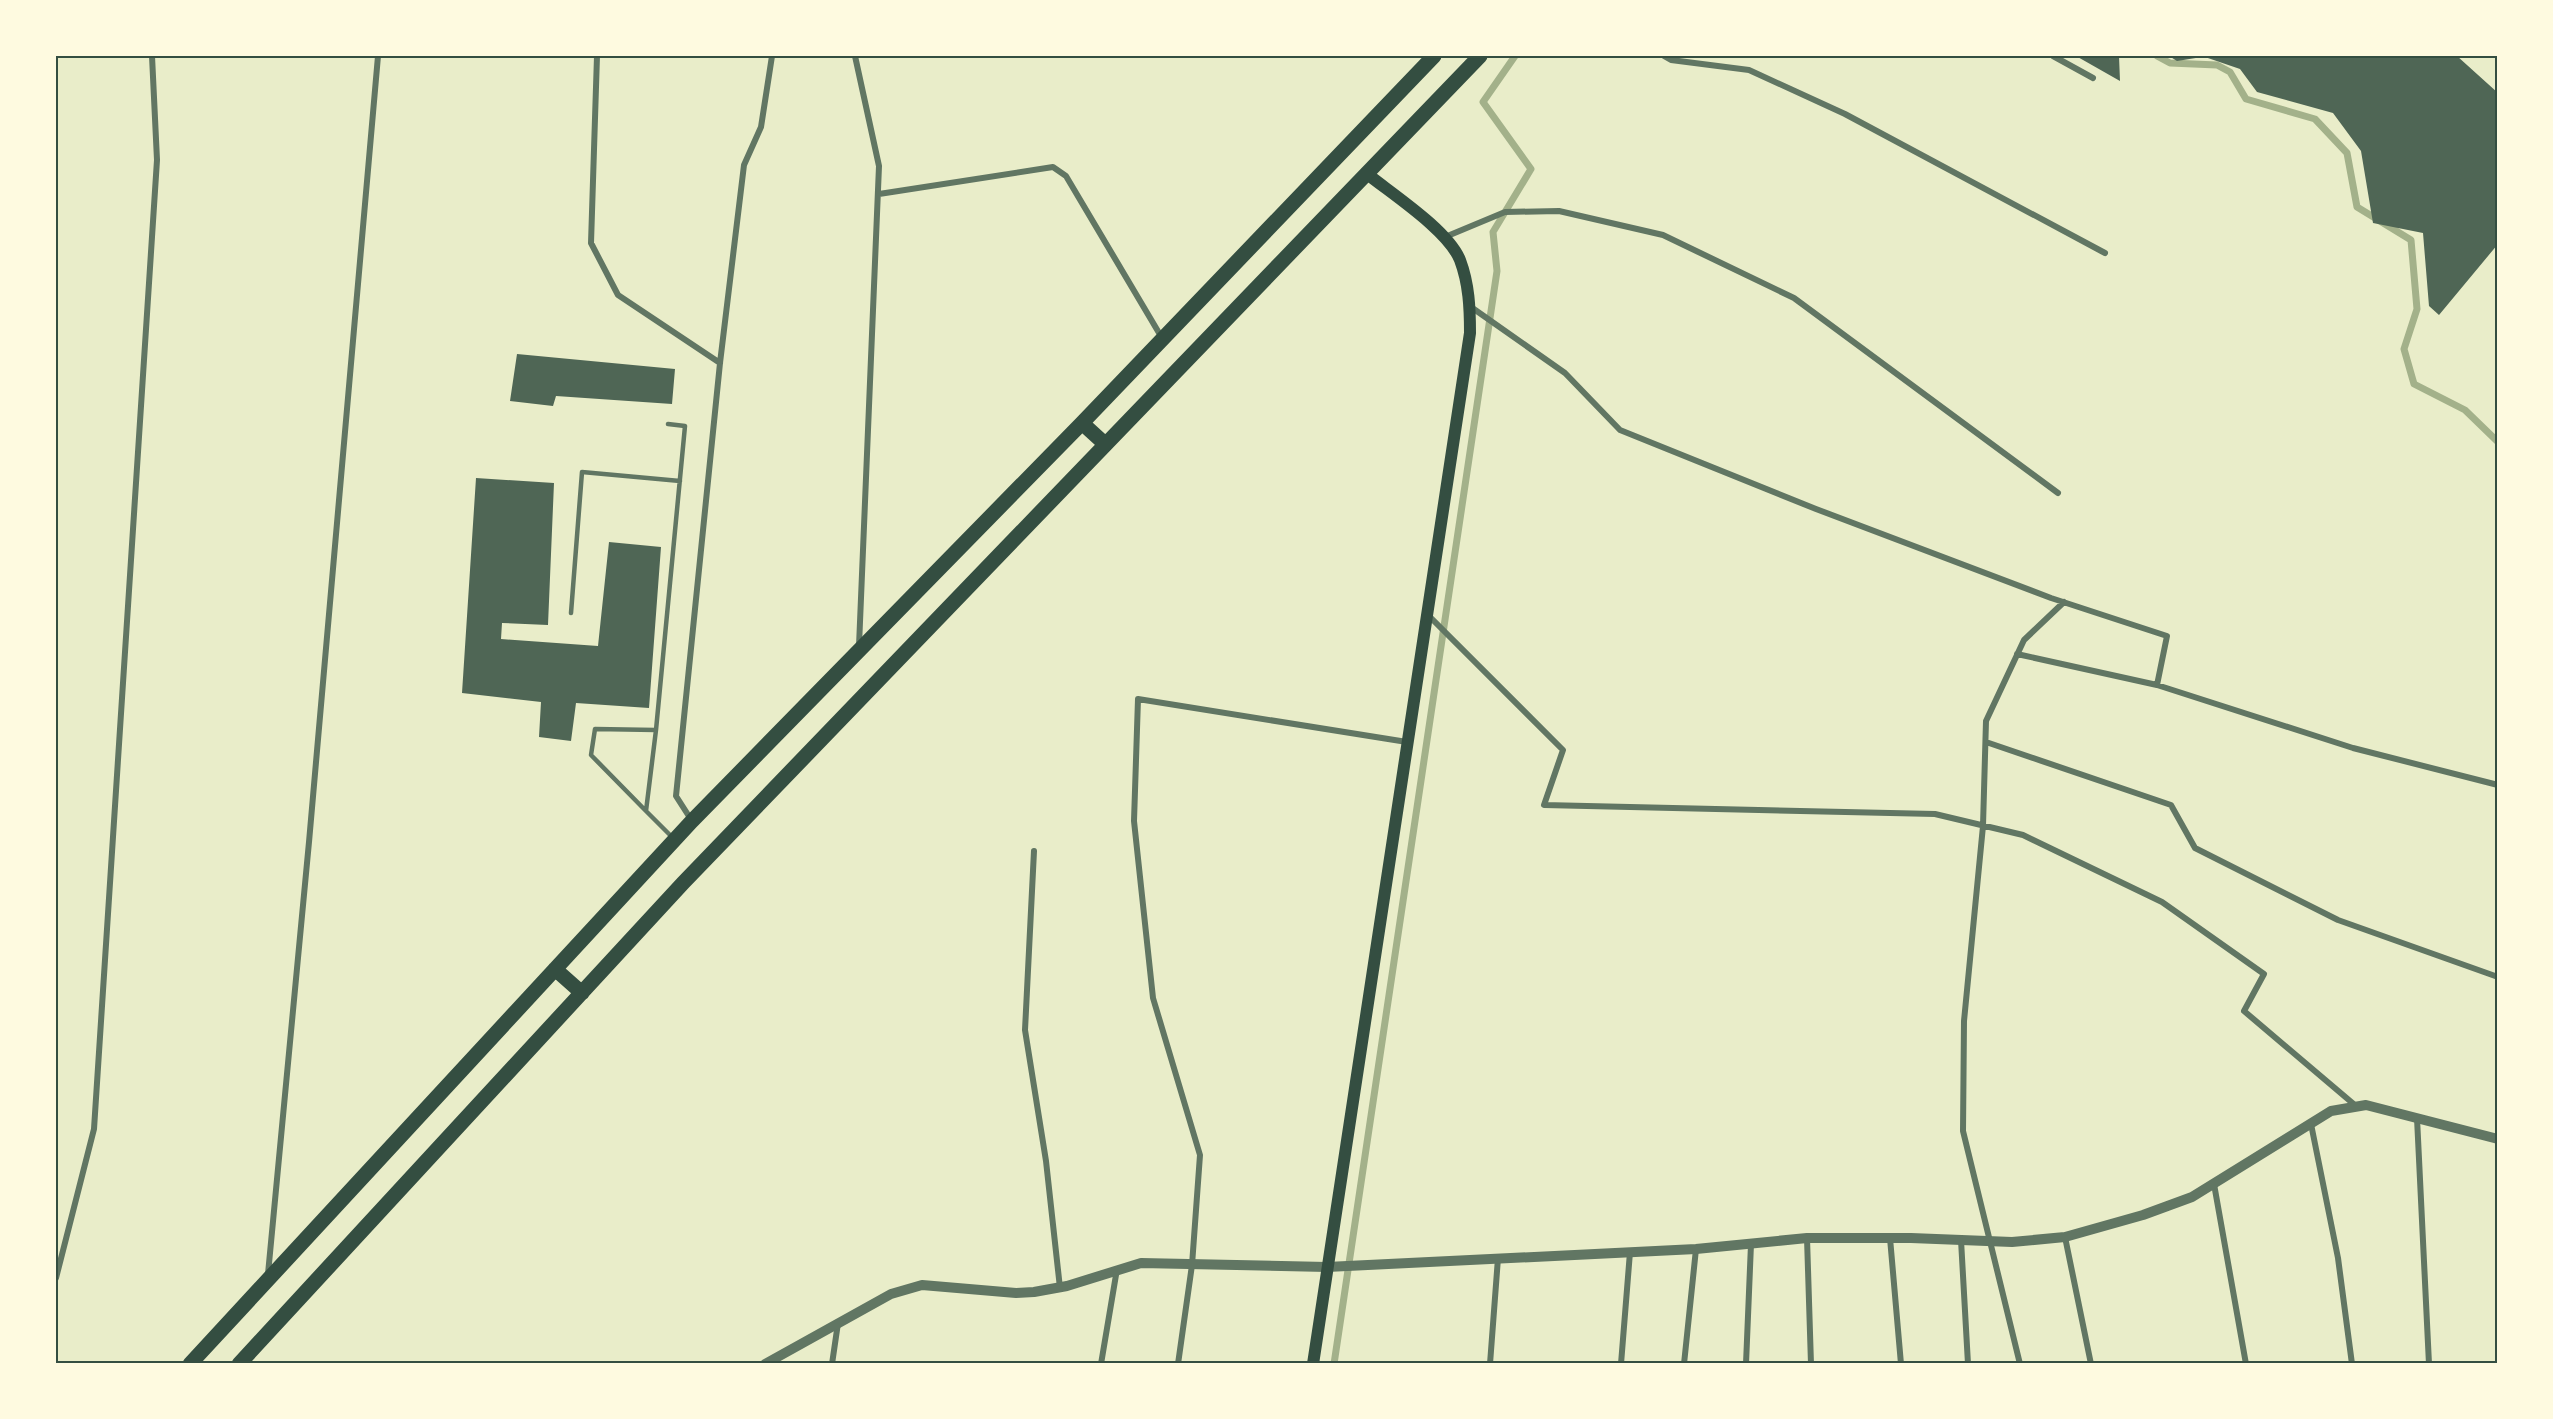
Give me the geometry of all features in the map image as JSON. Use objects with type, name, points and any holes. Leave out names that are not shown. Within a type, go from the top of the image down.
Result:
[{"type":"main road","points":[[190,1364],[692,821],[1082,423],[1434,56]]},
{"type":"main road","points":[[239,1364],[683,883],[1480,56]]},
{"type":"main road","points":[[1313,1364],[1470,333],[1467,284],[1459,258],[1445,237],[1366,173]]},
{"type":"main road","points":[[1082,423],[1105,444]]},
{"type":"main road","points":[[555,969],[582,993]]},
{"type":"street","points":[[56,1278],[94,1130],[157,160],[152,56]]},
{"type":"street","points":[[268,1279],[378,56]]},
{"type":"street","points":[[597,56],[591,243],[618,295],[720,363]]},
{"type":"street","points":[[692,821],[676,796],[720,363],[744,165],[761,127],[772,56]]},
{"type":"street","points":[[855,56],[879,166],[858,652]]},
{"type":"street","points":[[1664,56],[1671,60],[1749,70],[1845,114],[2105,253]]},
{"type":"street","points":[[2052,56],[2093,78]]},
{"type":"street","points":[[879,194],[1053,167],[1066,176],[1163,338]]},
{"type":"street","points":[[1445,237],[1505,212],[1559,211],[1663,235],[1794,298],[2058,494]]},
{"type":"street","points":[[1470,306],[1565,373],[1620,430],[1816,509],[2064,602],[2167,636],[2157,685]]},
{"type":"street","points":[[2020,1364],[1964,1131],[1964,1021],[1983,826],[1986,720],[2024,640],[2064,602]]},
{"type":"street","points":[[1427,613],[1563,750],[1544,805],[1935,814],[2023,835],[2162,902],[2264,974],[2244,1011],[2356,1106]]},
{"type":"street","points":[[2017,654],[2157,685],[2353,748],[2498,785]]},
{"type":"street","points":[[1178,1364],[1192,1265],[1200,1155],[1153,998],[1134,820],[1138,699],[1407,742]]},
{"type":"street","points":[[1986,742],[2171,805],[2194,848],[2338,920],[2498,976]]},
{"type":"street","points":[[1034,851],[1025,1030],[1046,1161],[1060,1288]]},
{"type":"street","points":[[765,1364],[891,1294],[922,1285],[1016,1293],[1060,1288],[1141,1263],[1327,1267],[1696,1249],[1807,1238],[2012,1242],[2065,1237],[2143,1215],[2192,1197],[2331,1111],[2366,1105],[2498,1139]]},
{"type":"street","points":[[2417,1118],[2429,1364]]},
{"type":"street","points":[[2311,1124],[2337,1258],[2352,1364]]},
{"type":"street","points":[[2214,1184],[2246,1364]]},
{"type":"street","points":[[2065,1237],[2091,1364]]},
{"type":"street","points":[[1807,1238],[1811,1364]]},
{"type":"street","points":[[1890,1238],[1901,1364]]},
{"type":"street","points":[[1961,1240],[1968,1364]]},
{"type":"street","points":[[1746,1364],[1751,1244]]},
{"type":"street","points":[[1684,1364],[1696,1249]]},
{"type":"street","points":[[1621,1364],[1630,1252]]},
{"type":"street","points":[[1490,1364],[1498,1258]]},
{"type":"street","points":[[1101,1364],[1117,1269]]},
{"type":"street","points":[[832,1364],[838,1322]]},
{"type":"lane","points":[[646,811],[685,426],[668,424]]},
{"type":"lane","points":[[571,613],[582,472],[680,481]]},
{"type":"lane","points":[[656,730],[595,729],[591,755],[675,840]]},
{"type":"building","points":[[2076,56],[2119,56],[2120,81]]},
{"type":"building","points":[[2169,56],[2202,56],[2202,57],[2177,61]]},
{"type":"building","points":[[2202,56],[2457,56],[2498,93],[2498,244],[2439,315],[2429,306],[2423,233],[2373,223],[2361,151],[2333,113],[2257,92],[2240,69]]},
{"type":"building","points":[[517,354],[675,369],[672,404],[556,396],[553,406],[510,401]]},
{"type":"building","points":[[476,478],[554,483],[548,625],[502,623],[501,639],[598,646],[609,542],[661,547],[649,708],[576,703],[571,741],[539,737],[541,702],[462,693]]},
{"type":"waterway","points":[[1334,1364],[1497,271],[1493,232],[1531,169],[1483,102],[1515,56]]},
{"type":"waterway","points":[[2157,56],[2170,63],[2217,65],[2230,72],[2246,99],[2315,119],[2347,153],[2357,207],[2411,240],[2417,309],[2404,349],[2414,384],[2465,410],[2498,442]]}]
